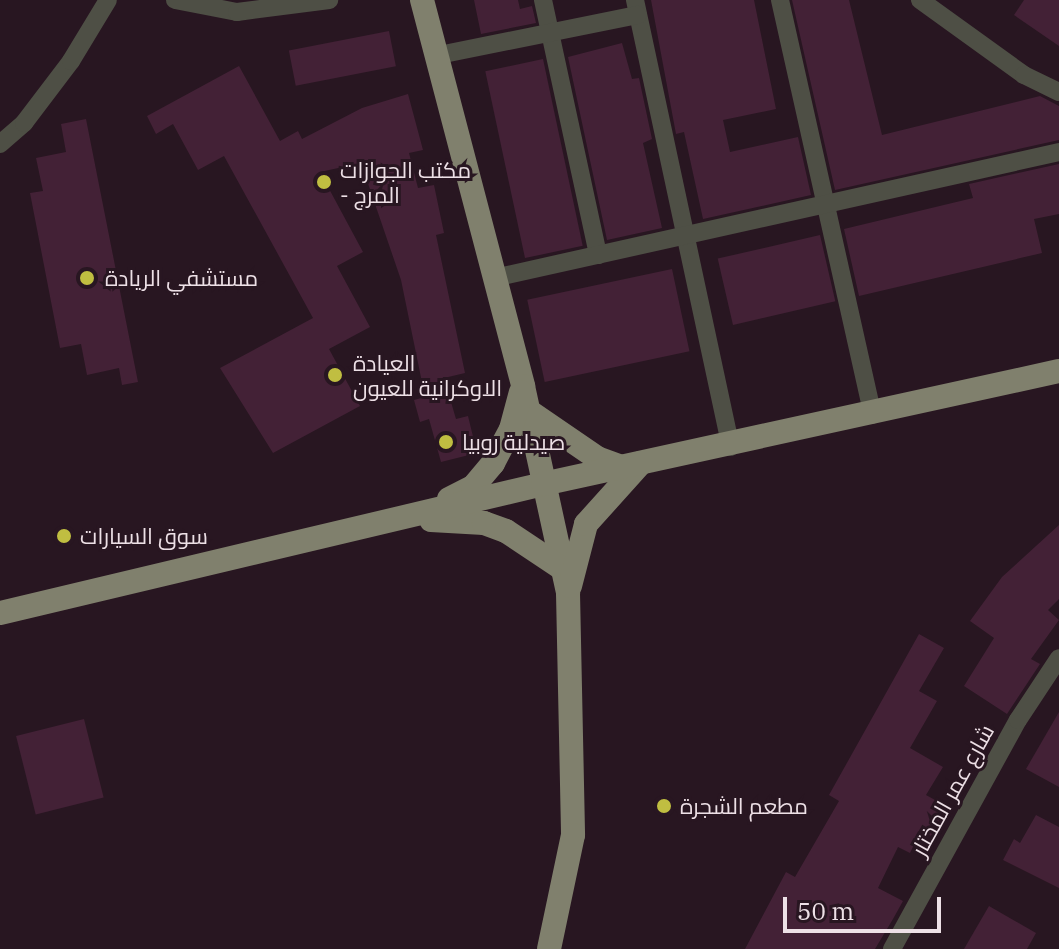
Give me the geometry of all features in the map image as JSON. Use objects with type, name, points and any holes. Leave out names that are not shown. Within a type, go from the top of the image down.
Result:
[{"type":"main road","points":[[422,0],[434,56],[525,398],[566,581],[573,835],[549,949]]},
{"type":"main road","points":[[0,613],[543,484],[731,447],[1059,371]]},
{"type":"main road","points":[[525,398],[597,458],[631,465]]},
{"type":"main road","points":[[426,512],[473,487],[493,463],[525,398]]},
{"type":"main road","points":[[566,581],[586,524],[631,465]]},
{"type":"main road","points":[[401,518],[484,523],[506,531],[566,581]]},
{"type":"street","points":[[0,144],[24,123],[71,61],[108,0]]},
{"type":"street","points":[[175,0],[237,12],[329,0]]},
{"type":"street","points":[[543,0],[598,255]]},
{"type":"street","points":[[780,0],[873,415]]},
{"type":"street","points":[[920,0],[1024,75],[1059,92]]},
{"type":"street","points":[[434,56],[550,34],[637,8],[731,447]]},
{"type":"street","points":[[494,278],[1059,152]]},
{"type":"street","name":"شارع عمر المختار","points":[[892,949],[1018,720],[1059,658]]},
{"type":"building","points":[[474,0],[518,0],[520,9],[532,6],[536,23],[481,34]]},
{"type":"building","points":[[651,0],[754,0],[776,109],[723,120],[730,152],[798,137],[811,195],[703,219],[684,132],[676,134]]},
{"type":"building","points":[[792,0],[849,0],[882,135],[1040,96],[1059,106],[1059,140],[835,190]]},
{"type":"building","points":[[1024,0],[1059,0],[1059,46],[1014,15]]},
{"type":"building","points":[[389,31],[396,66],[296,86],[289,50]]},
{"type":"building","points":[[622,43],[632,79],[639,78],[652,139],[643,143],[662,228],[607,240],[568,57]]},
{"type":"building","points":[[543,59],[583,246],[525,258],[485,71]]},
{"type":"building","points":[[239,66],[280,141],[298,131],[302,139],[362,108],[408,94],[423,150],[409,153],[418,188],[434,185],[444,233],[436,235],[465,373],[444,378],[456,419],[468,416],[477,453],[441,462],[429,419],[420,422],[414,400],[425,397],[401,280],[361,163],[320,172],[363,252],[337,266],[370,327],[329,349],[360,406],[273,453],[220,368],[313,318],[224,156],[198,170],[173,124],[156,134],[147,116]]},
{"type":"building","points":[[86,119],[138,382],[122,385],[119,368],[87,375],[81,344],[60,348],[30,193],[43,191],[36,158],[66,152],[61,124]]},
{"type":"building","points":[[1059,164],[1059,214],[1034,219],[1042,253],[859,296],[844,229],[973,198],[969,184]]},
{"type":"building","points":[[820,235],[835,301],[733,325],[718,259]]},
{"type":"building","points":[[672,269],[689,351],[545,382],[527,300]]},
{"type":"building","points":[[1059,525],[1059,599],[1048,610],[1059,620],[1031,659],[1040,664],[1007,714],[964,686],[994,638],[970,621],[1002,577]]},
{"type":"building","points":[[919,634],[944,648],[919,691],[937,701],[910,748],[943,767],[926,795],[953,810],[936,839],[921,830],[910,853],[898,847],[878,888],[903,901],[875,949],[745,949],[786,872],[795,877],[839,801],[829,795]]},
{"type":"building","points":[[1059,712],[1059,787],[1026,769]]},
{"type":"building","points":[[84,719],[104,798],[36,815],[16,736]]},
{"type":"building","points":[[1036,815],[1059,827],[1059,888],[1003,860],[1014,839],[1020,843]]},
{"type":"building","points":[[989,906],[1036,933],[1027,949],[964,949]]},
{"type":"place","name":"مكتب الجوازات - المرج","points":[[324,182]]},
{"type":"place","name":"مستشفي الريادة","points":[[87,278]]},
{"type":"place","name":"العيادة الاوكرانية للعيون","points":[[335,375]]},
{"type":"place","name":"صيدلية روبيا","points":[[446,442]]},
{"type":"place","name":"سوق السيارات","points":[[64,536]]},
{"type":"place","name":"مطعم الشجرة","points":[[664,806]]}]
